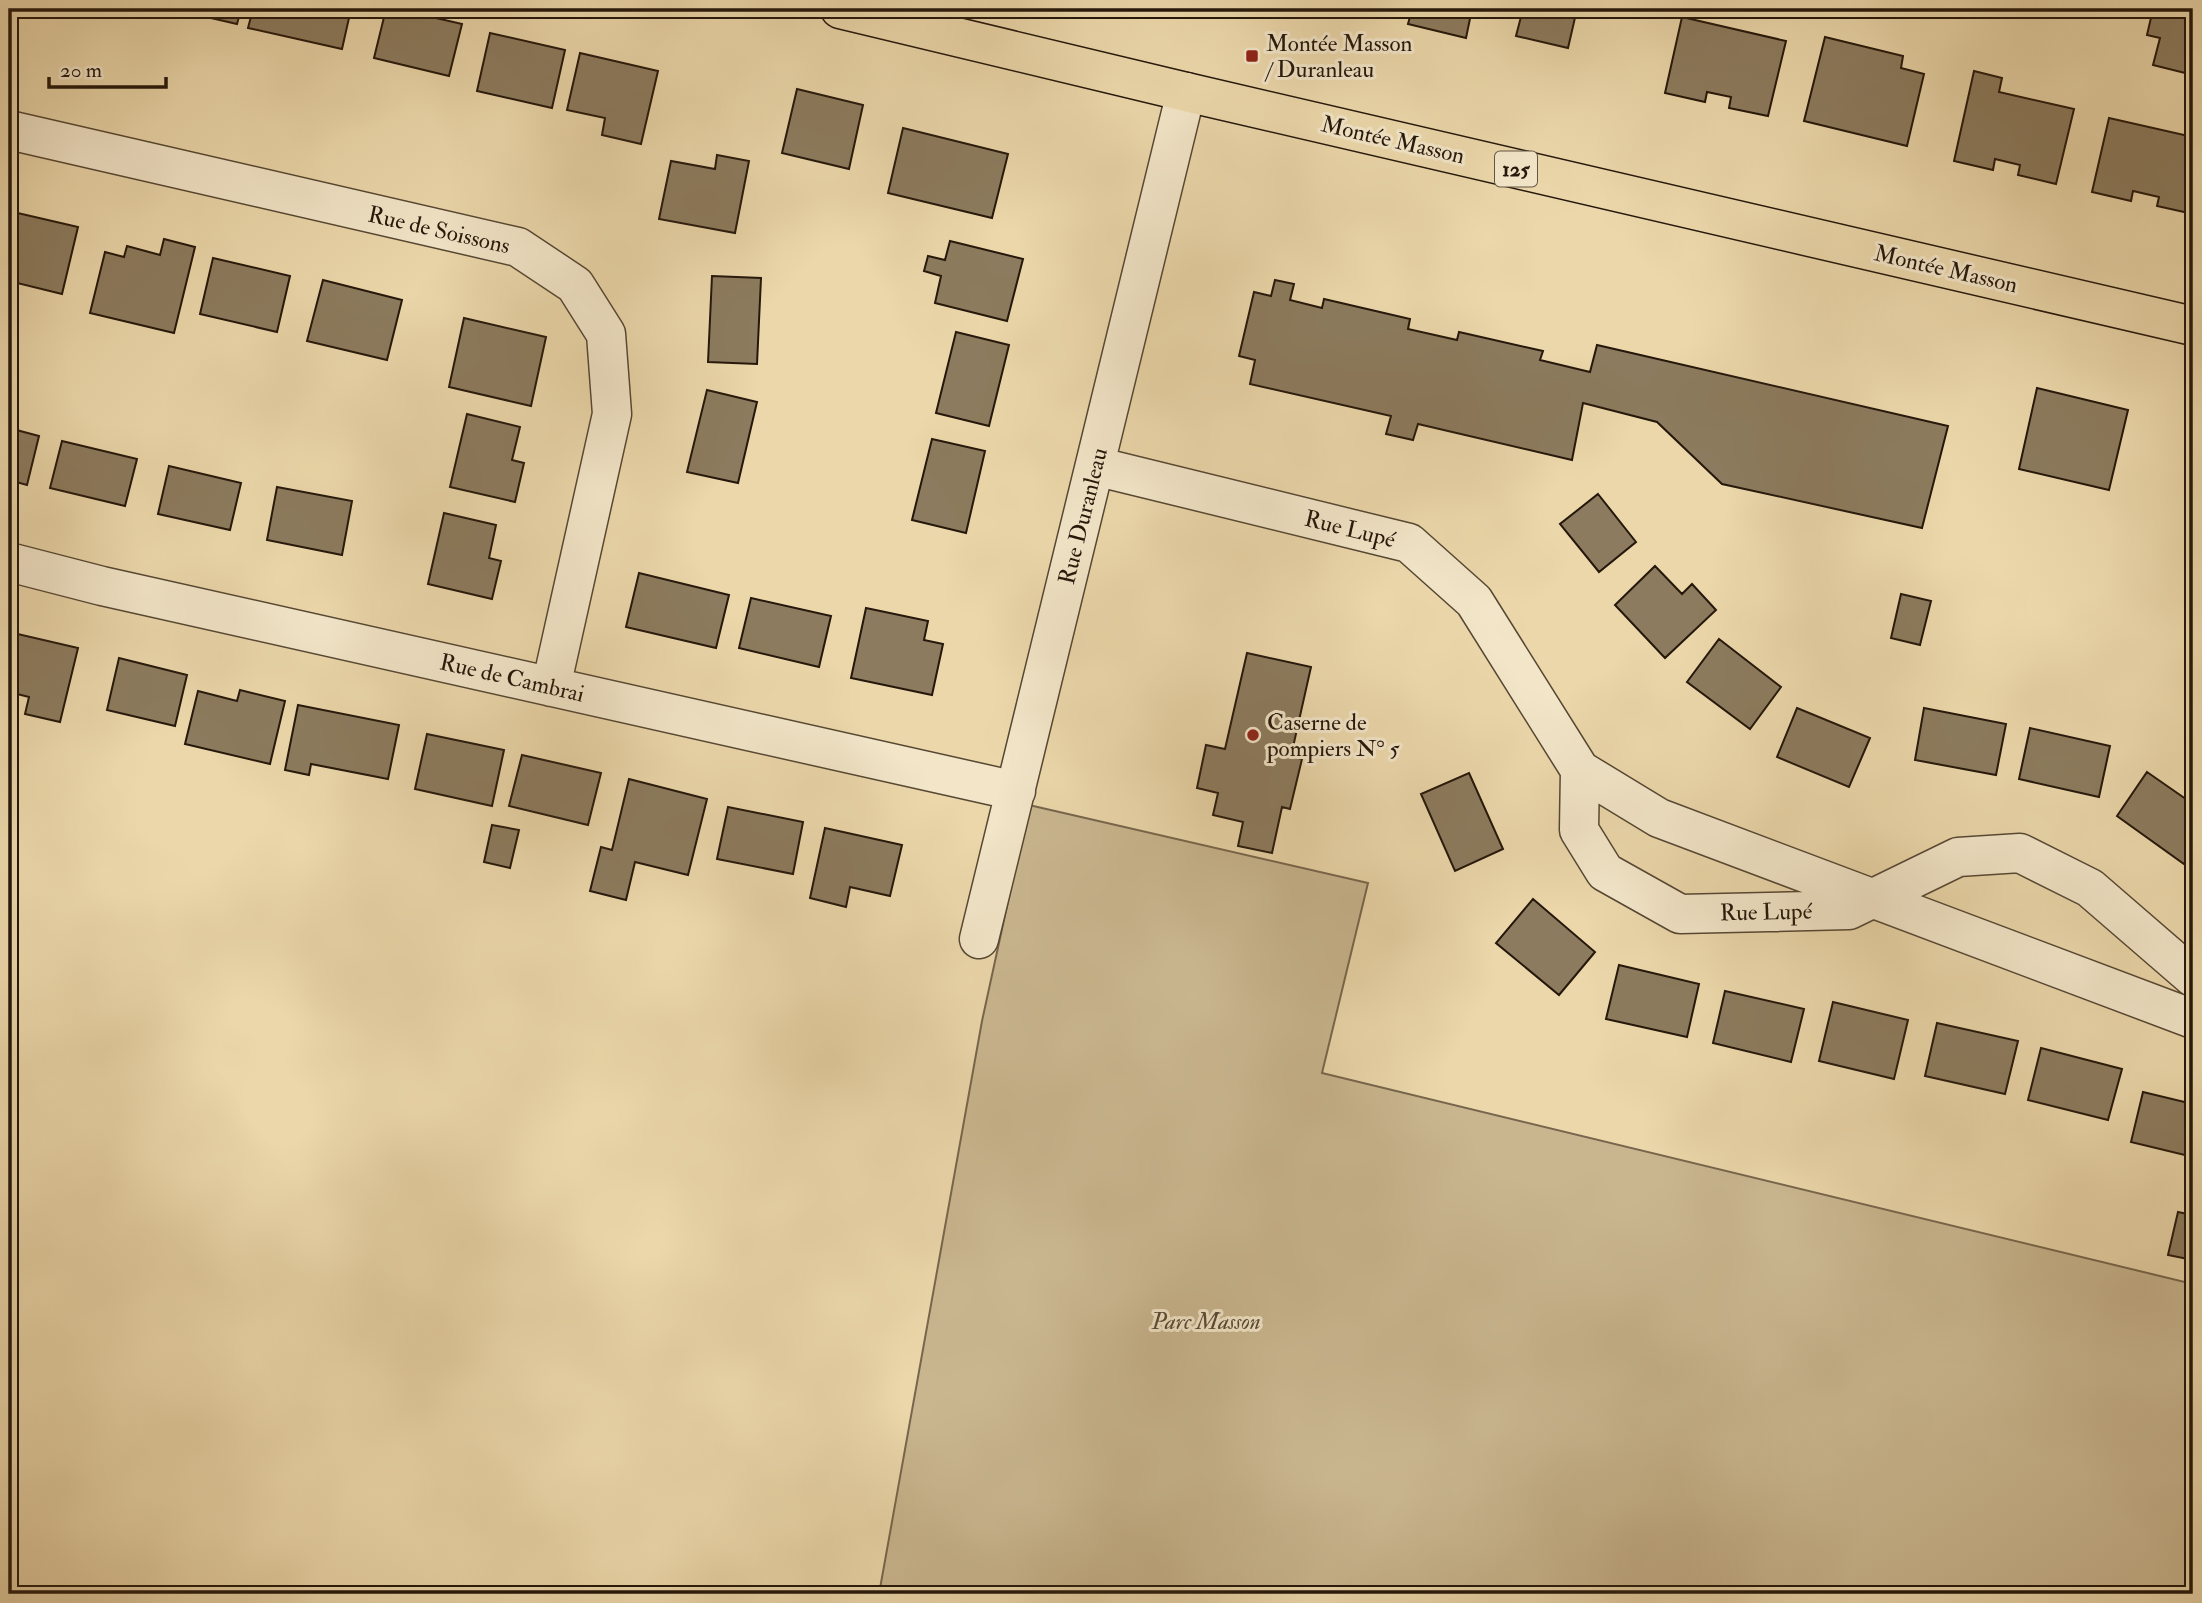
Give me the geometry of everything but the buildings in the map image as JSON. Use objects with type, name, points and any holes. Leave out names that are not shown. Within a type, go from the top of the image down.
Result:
[{"type":"main road","name":"Montée Masson","points":[[840,9],[1185,92],[2193,326]]},
{"type":"street","name":"Rue Duranleau","points":[[979,939],[1185,92]]},
{"type":"street","name":"Rue de Soissons","points":[[9,130],[518,247],[575,285],[606,334],[612,414],[551,687]]},
{"type":"street","name":"Rue Lupé","points":[[1095,466],[1409,543],[1474,601],[1580,770],[1659,818],[2193,1019]]},
{"type":"street","name":"Rue de Cambrai","points":[[9,562],[102,586],[1016,791]]},
{"type":"street","name":"Rue Lupé","points":[[1580,770],[1578,830],[1605,872],[1680,914],[1849,911],[1958,857],[2020,853],[2090,888],[2193,977]]},
{"type":"green space","name":"Parc Masson","points":[[1029,805],[1368,883],[1322,1073],[2193,1284],[2193,1594],[879,1594],[982,1021]]},
{"type":"place","name":"Montée Masson / Duranleau","points":[[1252,56]]},
{"type":"place","name":"Caserne de pompiers N° 5","points":[[1253,735]]}]
